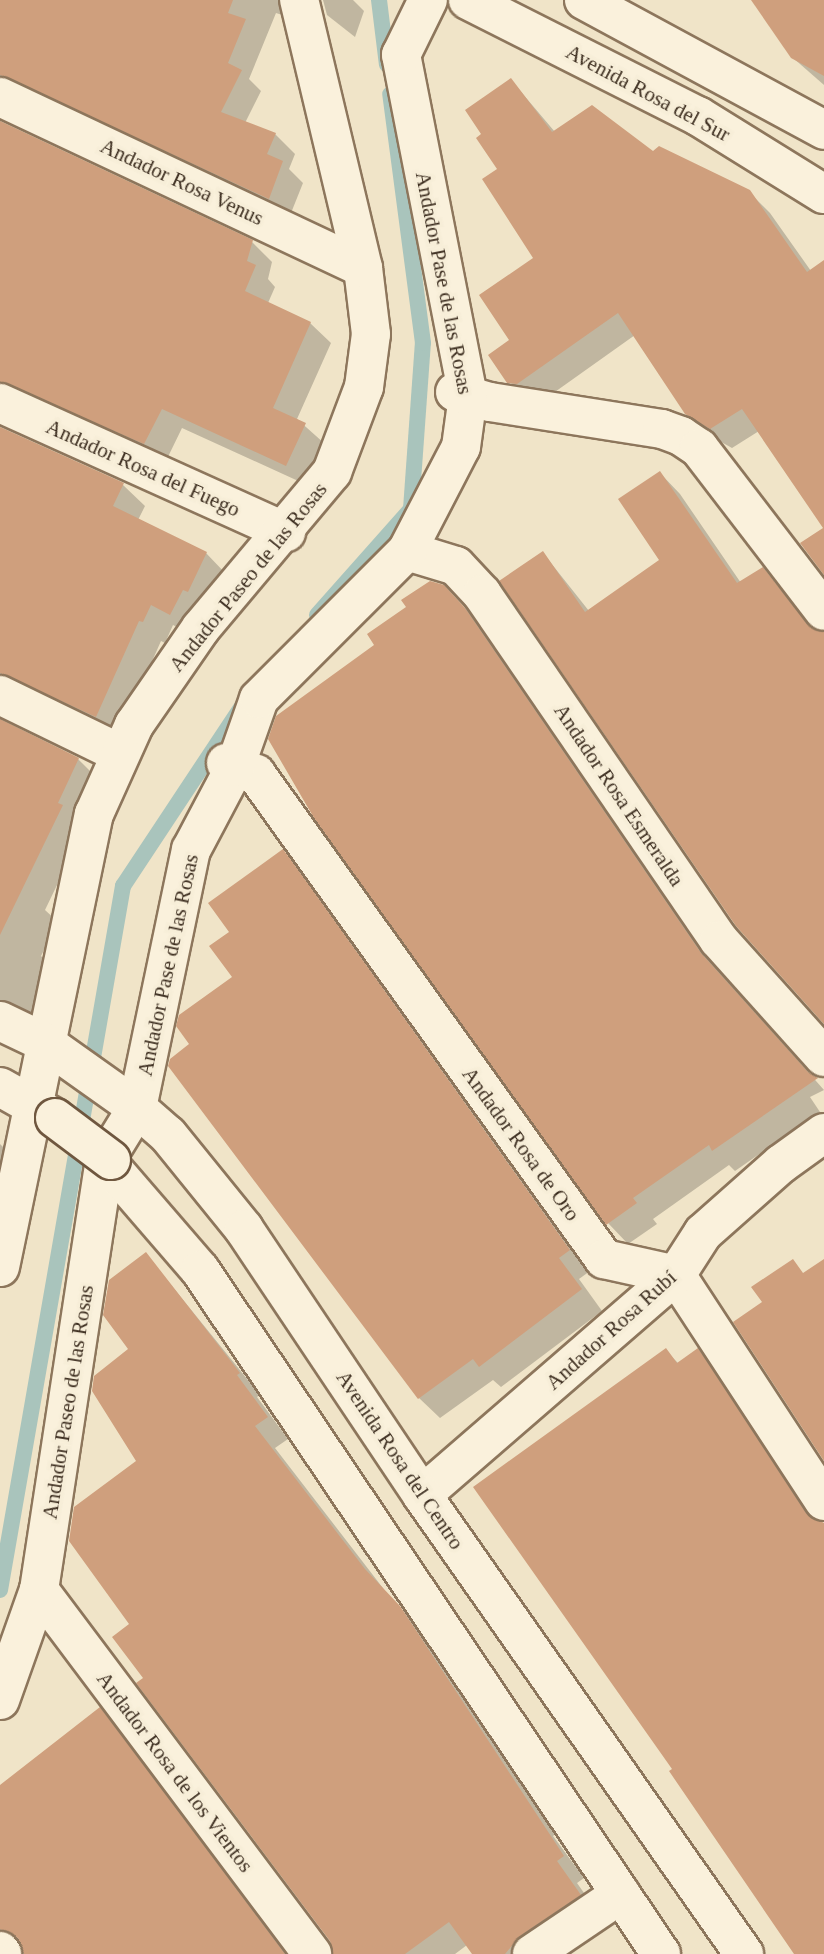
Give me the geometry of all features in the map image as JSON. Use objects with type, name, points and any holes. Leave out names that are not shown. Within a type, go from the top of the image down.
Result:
[{"type":"street","name":"Andador Paseo de las Rosas","points":[[0,1267],[29,1102],[57,1051],[94,814],[119,752],[201,628],[286,532],[332,472],[364,387],[371,334],[363,268],[299,0]]},
{"type":"street","name":"Andador Pase de las Rosas","points":[[127,1101],[191,850],[259,699],[407,551],[461,447],[461,394],[401,55],[428,0]]},
{"type":"street","name":"Avenida Rosa del Sur","points":[[468,0],[698,116],[824,194]]},
{"type":"street","points":[[600,3],[824,130]]},
{"type":"street","name":"Andador Rosa Venus","points":[[0,96],[363,268]]},
{"type":"street","points":[[461,394],[662,429],[681,436],[699,448],[824,611]]},
{"type":"street","name":"Andador Rosa del Fuego","points":[[0,403],[286,532]]},
{"type":"street","name":"Andador Rosa Esmeralda","points":[[407,551],[456,566],[482,594],[719,940],[824,1057]]},
{"type":"street","points":[[0,695],[119,752]]},
{"type":"street","name":"Andador Rosa de Oro","points":[[230,765],[256,774],[604,1259],[676,1275]]},
{"type":"street","name":"Avenida Rosa del Centro","points":[[0,1021],[57,1051],[127,1101],[167,1135],[244,1229],[422,1495],[744,1954]]},
{"type":"street","name":"Andador Paseo de las Rosas","points":[[0,1700],[39,1591],[108,1160],[127,1101]]},
{"type":"street","points":[[29,1102],[108,1160],[200,1269],[661,1954]]},
{"type":"street","name":"Andador Rosa Rubí","points":[[422,1495],[676,1275],[703,1233],[781,1164],[824,1133]]},
{"type":"street","points":[[676,1275],[824,1501]]},
{"type":"street","name":"Andador Rosa de los Vientos","points":[[39,1591],[312,1954]]},
{"type":"street","points":[[533,1954],[621,1894]]},
{"type":"building","points":[[0,0],[233,0],[228,13],[246,19],[228,63],[242,70],[221,112],[276,133],[267,154],[283,161],[269,199],[0,75]]},
{"type":"building","points":[[751,0],[824,0],[824,76],[791,58]]},
{"type":"building","points":[[511,78],[552,132],[592,105],[653,151],[659,146],[750,190],[807,272],[824,260],[824,575],[800,543],[823,528],[742,409],[710,429],[685,414],[618,313],[517,384],[507,383],[488,355],[509,340],[479,295],[533,258],[482,179],[497,169],[476,138],[481,134],[465,110]]},
{"type":"building","points":[[0,121],[253,240],[247,261],[256,265],[245,291],[311,322],[273,408],[306,423],[286,466],[162,409],[144,444],[0,382]]},
{"type":"building","points":[[0,427],[124,483],[113,506],[207,552],[188,592],[183,590],[170,615],[151,605],[143,622],[139,621],[96,717],[0,673]]},
{"type":"building","points":[[660,471],[737,583],[763,567],[807,624],[824,632],[824,1024],[736,926],[499,581],[543,551],[585,612],[659,560],[618,499]]},
{"type":"building","points":[[430,581],[444,585],[465,608],[701,953],[808,1072],[818,1078],[712,1151],[709,1145],[633,1198],[637,1203],[606,1225],[314,818],[268,739],[276,716],[374,645],[367,634],[406,607],[401,600]]},
{"type":"building","points":[[0,719],[79,758],[58,803],[63,805],[0,935]]},
{"type":"building","points":[[283,849],[570,1250],[559,1258],[582,1289],[479,1367],[473,1359],[418,1399],[168,1066],[170,1059],[189,1044],[176,1026],[179,1015],[232,977],[209,946],[229,932],[208,903]]},
{"type":"building","points":[[146,1252],[240,1373],[237,1375],[268,1417],[255,1426],[365,1569],[400,1606],[564,1856],[557,1861],[581,1895],[520,1936],[505,1954],[472,1954],[449,1922],[405,1954],[333,1954],[330,1941],[136,1683],[143,1678],[112,1637],[129,1624],[69,1541],[74,1507],[136,1461],[92,1391],[94,1376],[128,1349],[103,1315],[109,1280]]},
{"type":"building","points":[[793,1259],[803,1273],[824,1259],[824,1461],[733,1322],[762,1302],[751,1287]]},
{"type":"building","points":[[666,1348],[677,1363],[698,1348],[806,1513],[824,1523],[824,1954],[794,1954],[669,1771],[672,1769],[473,1487]]},
{"type":"building","points":[[100,1707],[285,1954],[24,1954],[18,1938],[0,1929],[0,1785]]},
{"type":"waterway","points":[[379,0],[387,65]]},
{"type":"waterway","points":[[317,615],[411,509],[423,343],[390,94]]},
{"type":"waterway","points":[[0,1590],[123,886],[241,708]]}]
